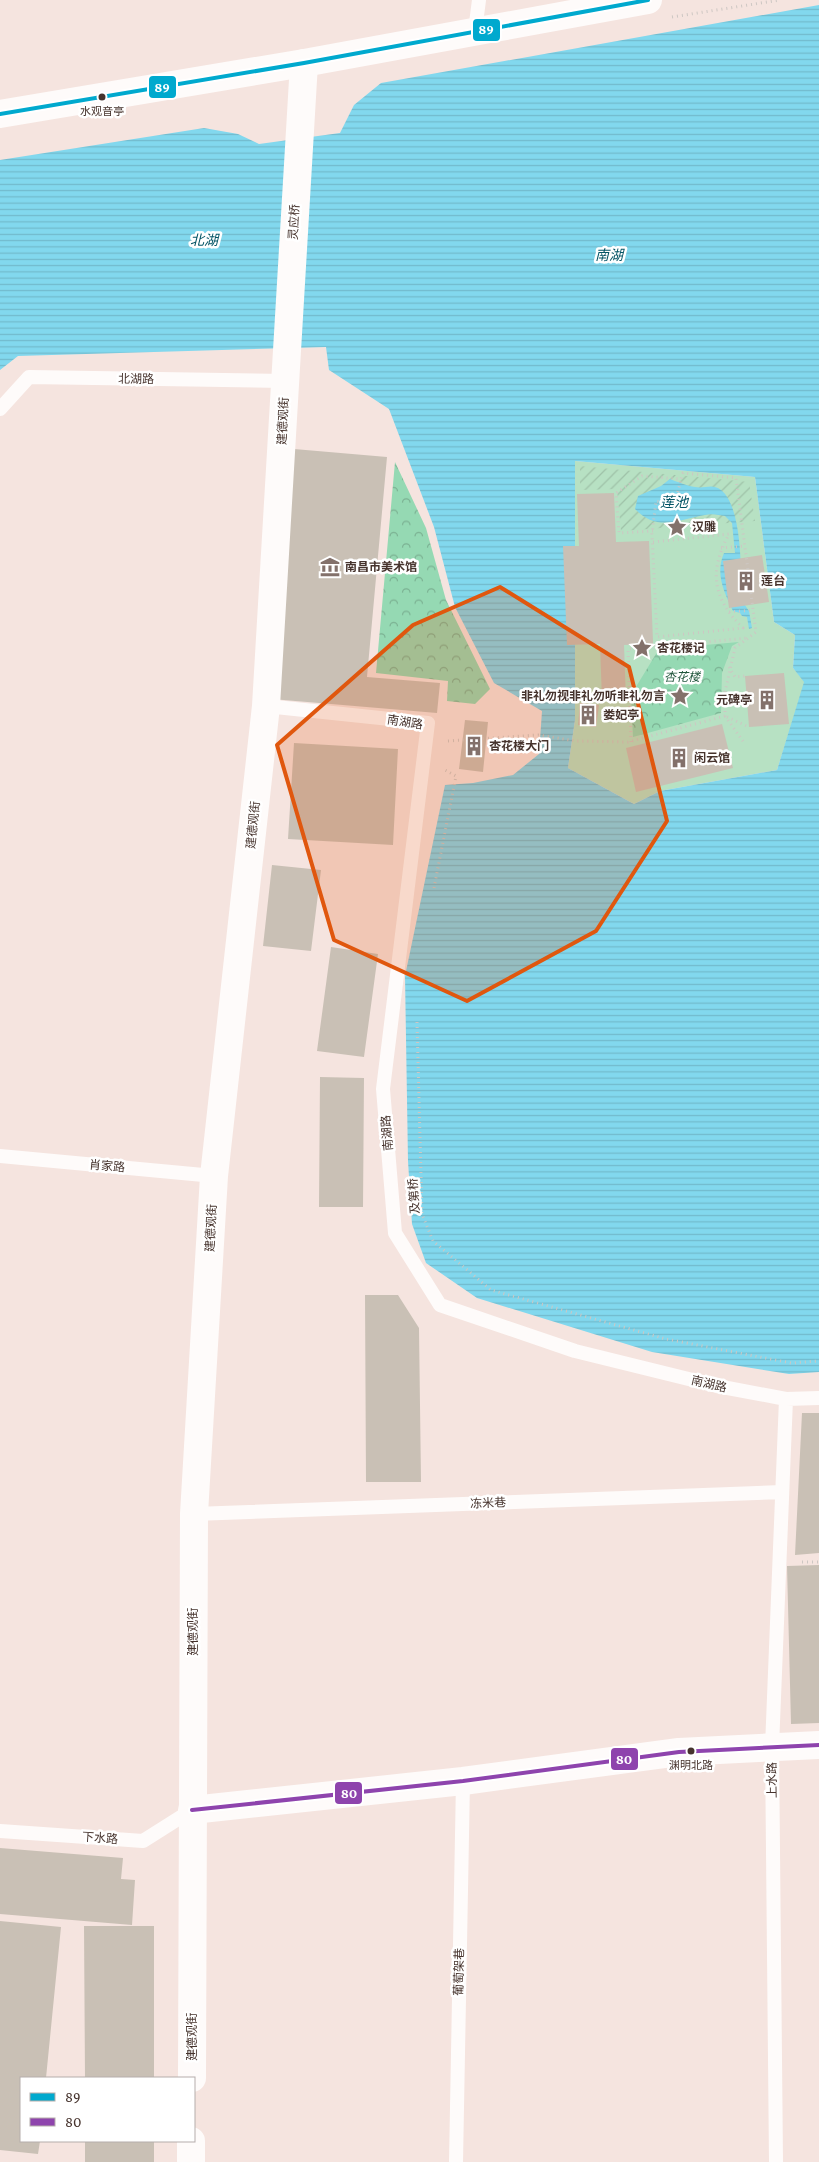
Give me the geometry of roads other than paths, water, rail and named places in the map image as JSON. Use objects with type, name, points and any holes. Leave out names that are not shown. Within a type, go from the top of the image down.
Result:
[{"type":"street","points":[[0,114],[304,63],[475,30],[648,0]]},
{"type":"street","name":"灵应桥","points":[[285,381],[304,63]]},
{"type":"street","name":"建德观街","points":[[192,2077],[194,1514],[214,1176],[266,706],[285,381]]},
{"type":"street","points":[[192,1810],[463,1781],[680,1752],[819,1745]]},
{"type":"street","points":[[191,2142],[191,2162]]},
{"type":"lane","points":[[475,30],[479,0]]},
{"type":"lane","name":"北湖路","points":[[0,409],[30,377],[285,381]]},
{"type":"lane","name":"南湖路","points":[[266,706],[428,722],[383,1089],[395,1233],[440,1305],[575,1351],[717,1386],[786,1399],[819,1398]]},
{"type":"lane","name":"肖家路","points":[[0,1156],[214,1176]]},
{"type":"lane","name":"上水路","points":[[776,2162],[772,1747],[786,1399]]},
{"type":"lane","name":"冻米巷","points":[[194,1514],[782,1492]]},
{"type":"lane","name":"葡萄架巷","points":[[456,2162],[463,1781]]},
{"type":"lane","name":"下水路","points":[[0,1831],[143,1841],[192,1810]]},
{"type":"water","name":"南湖","points":[[819,5],[819,1372],[789,1374],[652,1352],[477,1298],[426,1263],[412,1224],[408,1161],[405,976],[445,785],[473,783],[513,775],[539,754],[542,711],[494,683],[455,607],[434,527],[389,409],[329,370],[326,347],[18,356],[0,370],[0,160],[204,128],[238,134],[259,144],[340,133],[354,105],[381,83]],"holes":[[[575,461],[755,477],[774,622],[795,635],[793,668],[804,682],[777,770],[660,791],[634,804],[568,768],[575,720]]]},
{"type":"water","name":"莲池","points":[[670,479],[692,486],[715,487],[721,490],[728,498],[737,525],[739,541],[740,598],[749,611],[752,628],[749,629],[747,617],[733,611],[722,583],[720,568],[724,553],[735,553],[732,523],[725,516],[713,514],[677,521],[660,522],[643,516],[635,509],[638,496],[661,486]]},
{"type":"place","name":"水观音亭","points":[[102,97]]},
{"type":"place","name":"汉雕","points":[[677,527]]},
{"type":"place","name":"南昌市美术馆","points":[[330,567]]},
{"type":"place","name":"莲台","points":[[746,581]]},
{"type":"place","name":"杏花楼记","points":[[642,648]]},
{"type":"place","name":"非礼勿视非礼勿听非礼勿言","points":[[680,696]]},
{"type":"place","name":"元碑亭","points":[[767,700]]},
{"type":"place","name":"娄妃亭","points":[[588,715]]},
{"type":"place","name":"杏花楼大门","points":[[474,746]]},
{"type":"place","name":"闲云馆","points":[[679,758]]},
{"type":"place","name":"渊明北路","points":[[691,1751]]},
{"type":"water label","name":"北湖","points":[[204,240]]},
{"type":"park label","name":"杏花楼","points":[[682,677]]}]
